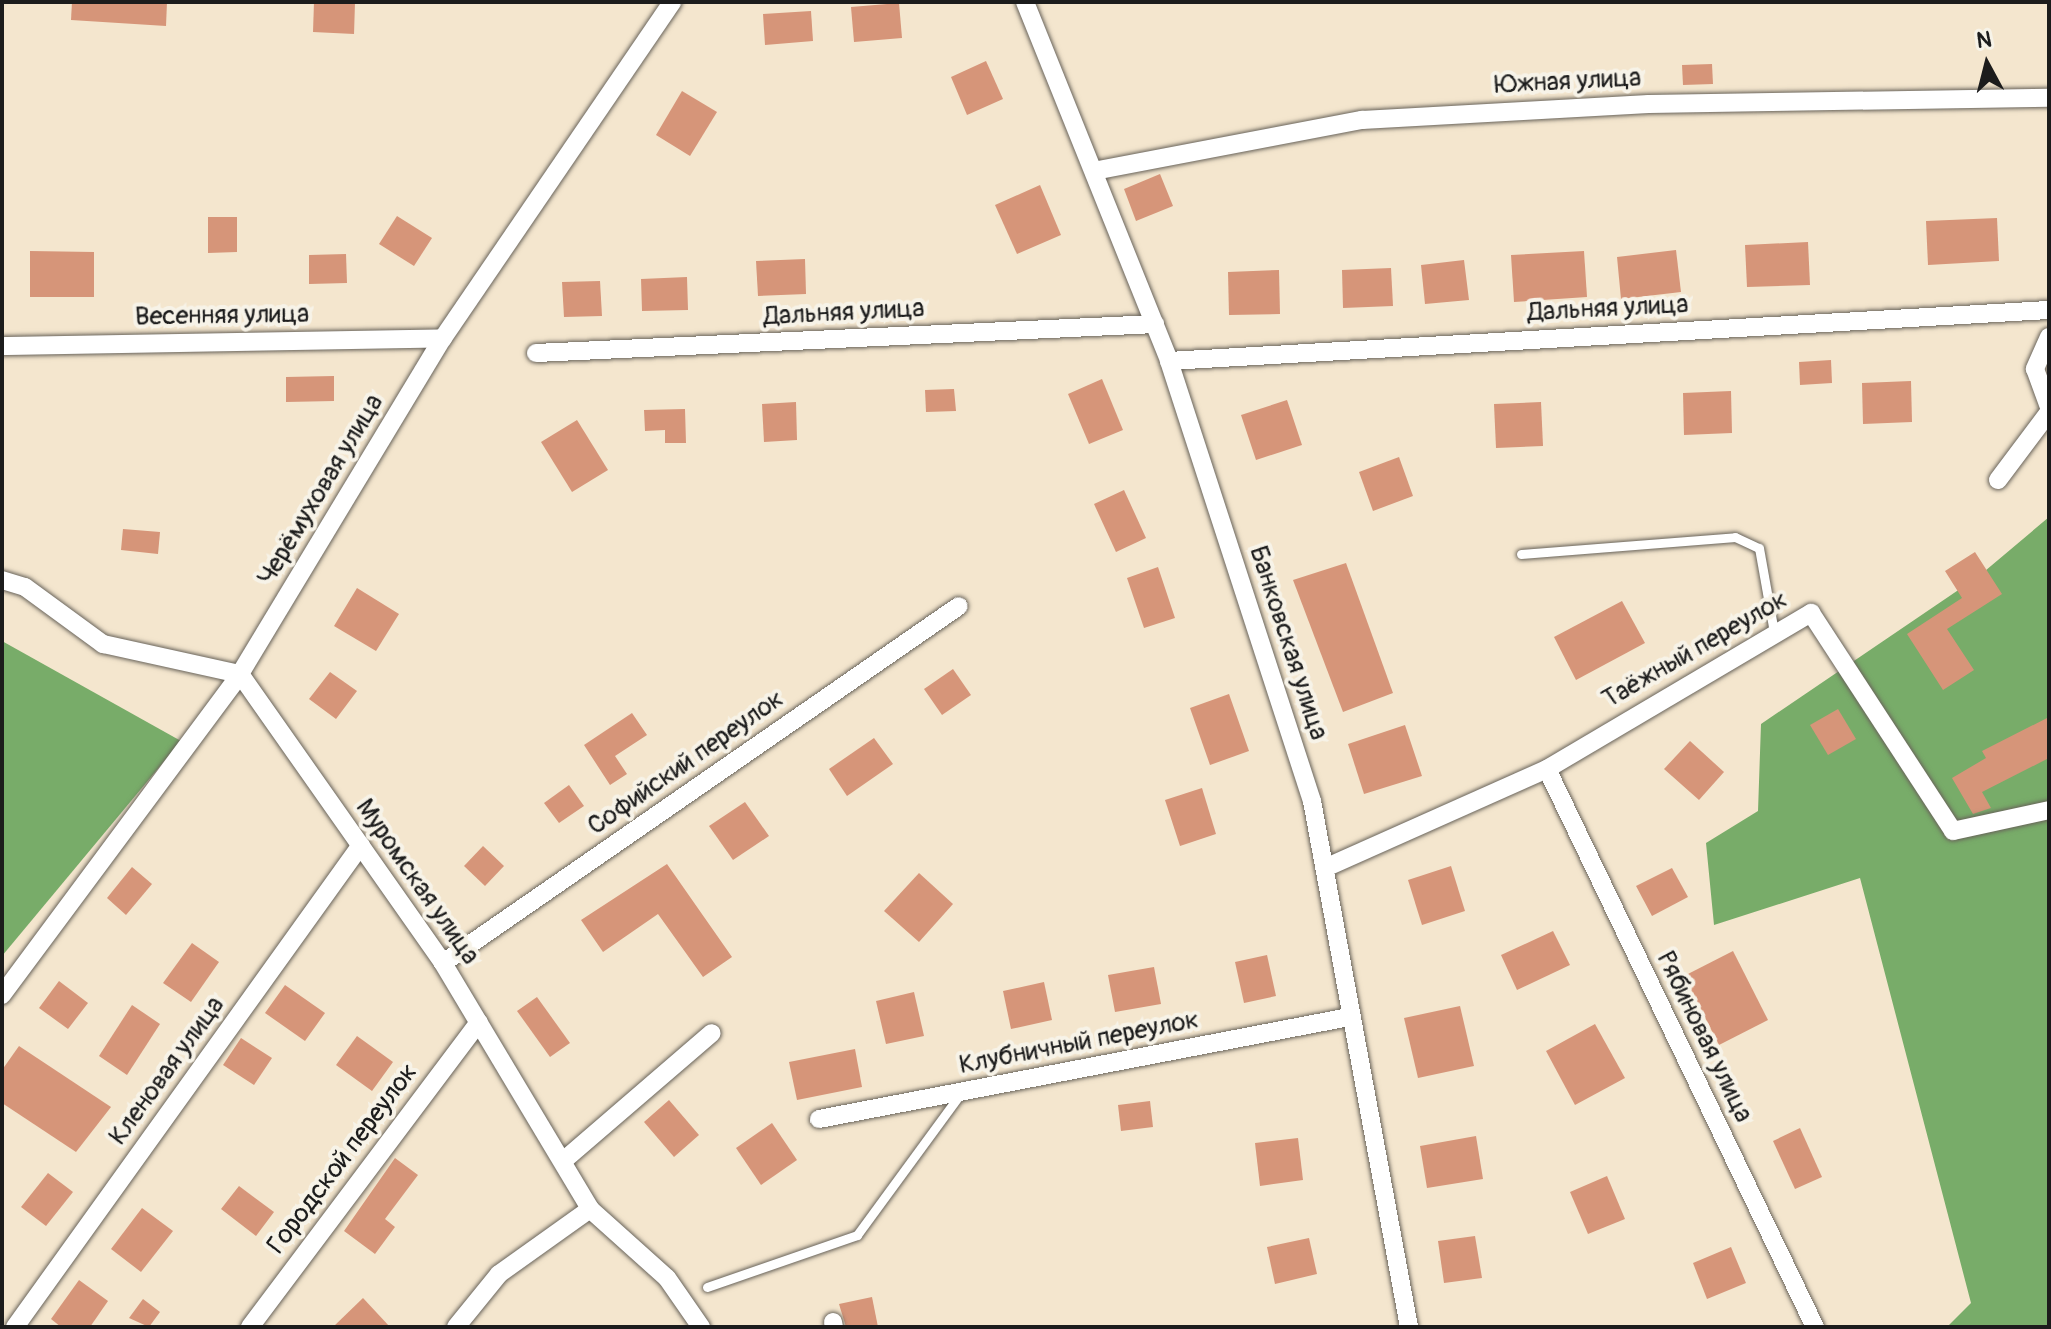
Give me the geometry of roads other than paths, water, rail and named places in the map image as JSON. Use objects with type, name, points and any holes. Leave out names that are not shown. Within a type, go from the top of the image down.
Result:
[{"type":"street","name":"Черёмуховая улица","points":[[2,995],[240,674],[443,338],[672,2]]},
{"type":"street","name":"Банковская улица","points":[[1025,2],[1169,361],[1327,867],[1349,1017],[1409,1327]]},
{"type":"street","name":"Южная улица","points":[[1094,171],[1362,120],[1649,104],[2049,98]]},
{"type":"street","name":"Дальняя улица","points":[[1169,361],[2049,310]]},
{"type":"street","name":"Дальняя улица","points":[[536,353],[1155,324]]},
{"type":"street","points":[[1998,480],[2049,410],[2035,369],[2049,337]]},
{"type":"street","name":"Весенняя улица","points":[[2,346],[443,338]]},
{"type":"street","points":[[2,580],[25,587],[103,644],[240,674]]},
{"type":"street","name":"Софийский переулок","points":[[443,963],[959,606]]},
{"type":"street","name":"Таёжный переулок","points":[[1327,867],[1547,769],[1774,632],[1811,613],[1953,831],[2049,810]]},
{"type":"street","name":"Муромская улица","points":[[240,674],[443,963],[590,1209],[667,1278],[701,1327]]},
{"type":"street","name":"Рябиновая улица","points":[[1547,769],[1815,1327]]},
{"type":"street","name":"Кленовая улица","points":[[15,1327],[361,845]]},
{"type":"street","name":"Клубничный переулок","points":[[819,1119],[1349,1017]]},
{"type":"street","name":"Городской переулок","points":[[250,1327],[479,1022]]},
{"type":"street","points":[[563,1161],[712,1033]]},
{"type":"street","points":[[456,1327],[499,1274],[590,1209]]},
{"type":"lane","points":[[1521,554],[1735,537],[1759,548],[1774,632]]},
{"type":"lane","points":[[707,1287],[857,1235],[961,1093]]}]
